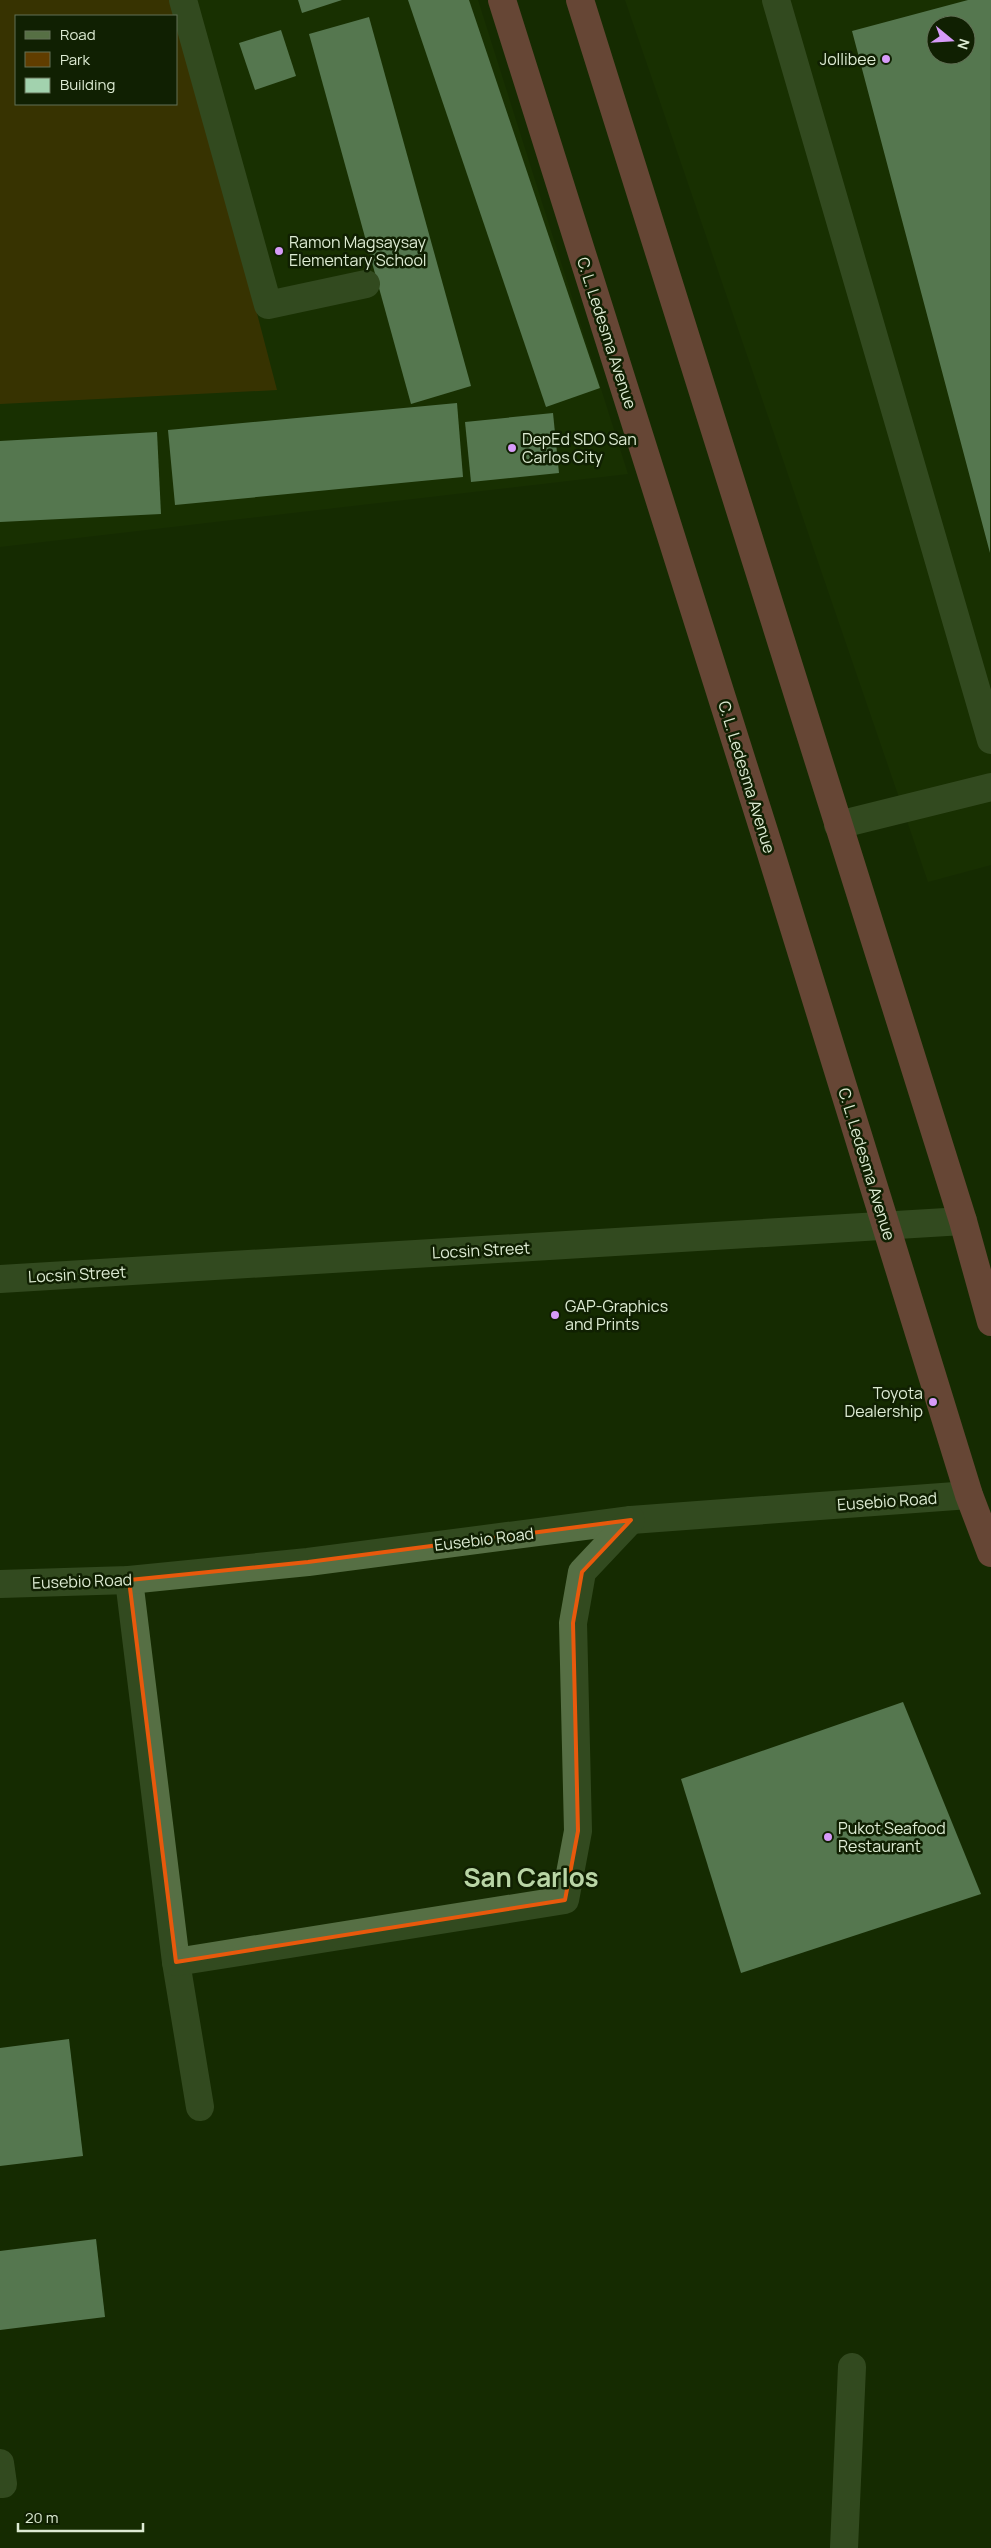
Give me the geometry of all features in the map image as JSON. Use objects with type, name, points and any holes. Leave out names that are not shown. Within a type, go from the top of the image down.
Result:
[{"type":"highway","name":"C. L. Ledesma Avenue","points":[[502,0],[969,1495],[991,1554]]},
{"type":"highway","points":[[580,0],[963,1221],[991,1322]]},
{"type":"street","points":[[183,0],[268,305],[366,284]]},
{"type":"street","points":[[776,0],[991,740]]},
{"type":"street","points":[[838,825],[991,786]]},
{"type":"street","name":"Locsin Street","points":[[0,1279],[963,1221]]},
{"type":"street","name":"Eusebio Road","points":[[0,1584],[129,1580],[308,1562],[631,1520],[969,1495]]},
{"type":"street","points":[[176,1962],[565,1900],[578,1831],[573,1622],[582,1572],[631,1520]]},
{"type":"street","points":[[129,1580],[176,1962],[200,2107]]},
{"type":"street","points":[[844,2548],[852,2367]]},
{"type":"street","points":[[0,2463],[3,2484],[0,2484]]},
{"type":"highlighted area","points":[[631,1520],[582,1572],[573,1623],[578,1831],[565,1900],[176,1962],[129,1580],[308,1562]]},
{"type":"shaded area","name":"Ramon Magsaysay Elementary School","points":[[0,0],[478,0],[628,474],[0,547]]},
{"type":"shaded area","points":[[625,0],[991,0],[991,865],[928,882]]},
{"type":"green space","points":[[0,0],[175,0],[277,390],[0,404]]},
{"type":"building","points":[[298,0],[342,0],[302,13]]},
{"type":"building","points":[[408,0],[469,0],[600,388],[546,407]]},
{"type":"building","points":[[968,0],[991,0],[990,553],[852,31]]},
{"type":"building","points":[[369,17],[471,386],[411,404],[309,34]]},
{"type":"building","points":[[281,30],[296,76],[255,90],[239,43]]},
{"type":"building","points":[[457,403],[463,477],[175,505],[168,430]]},
{"type":"building","name":"DepEd SDO San Carlos City","points":[[553,413],[559,473],[471,482],[465,422]]},
{"type":"building","points":[[157,432],[161,514],[0,522],[0,441]]},
{"type":"building","name":"Pukot Seafood Restaurant","points":[[903,1702],[981,1894],[741,1973],[681,1779]]},
{"type":"building","points":[[69,2039],[83,2156],[0,2166],[0,2048]]},
{"type":"building","points":[[96,2239],[105,2317],[0,2330],[0,2251]]},
{"type":"place","name":"Jollibee","points":[[886,59]]},
{"type":"place","name":"Ramon Magsaysay Elementary School","points":[[279,251]]},
{"type":"place","name":"DepEd SDO San Carlos City","points":[[512,448]]},
{"type":"place","name":"GAP-Graphics and Prints","points":[[555,1315]]},
{"type":"place","name":"Toyota Dealership","points":[[933,1402]]},
{"type":"place","name":"Pukot Seafood Restaurant","points":[[828,1837]]},
{"type":"district","name":"San Carlos","points":[[531,1878]]}]
